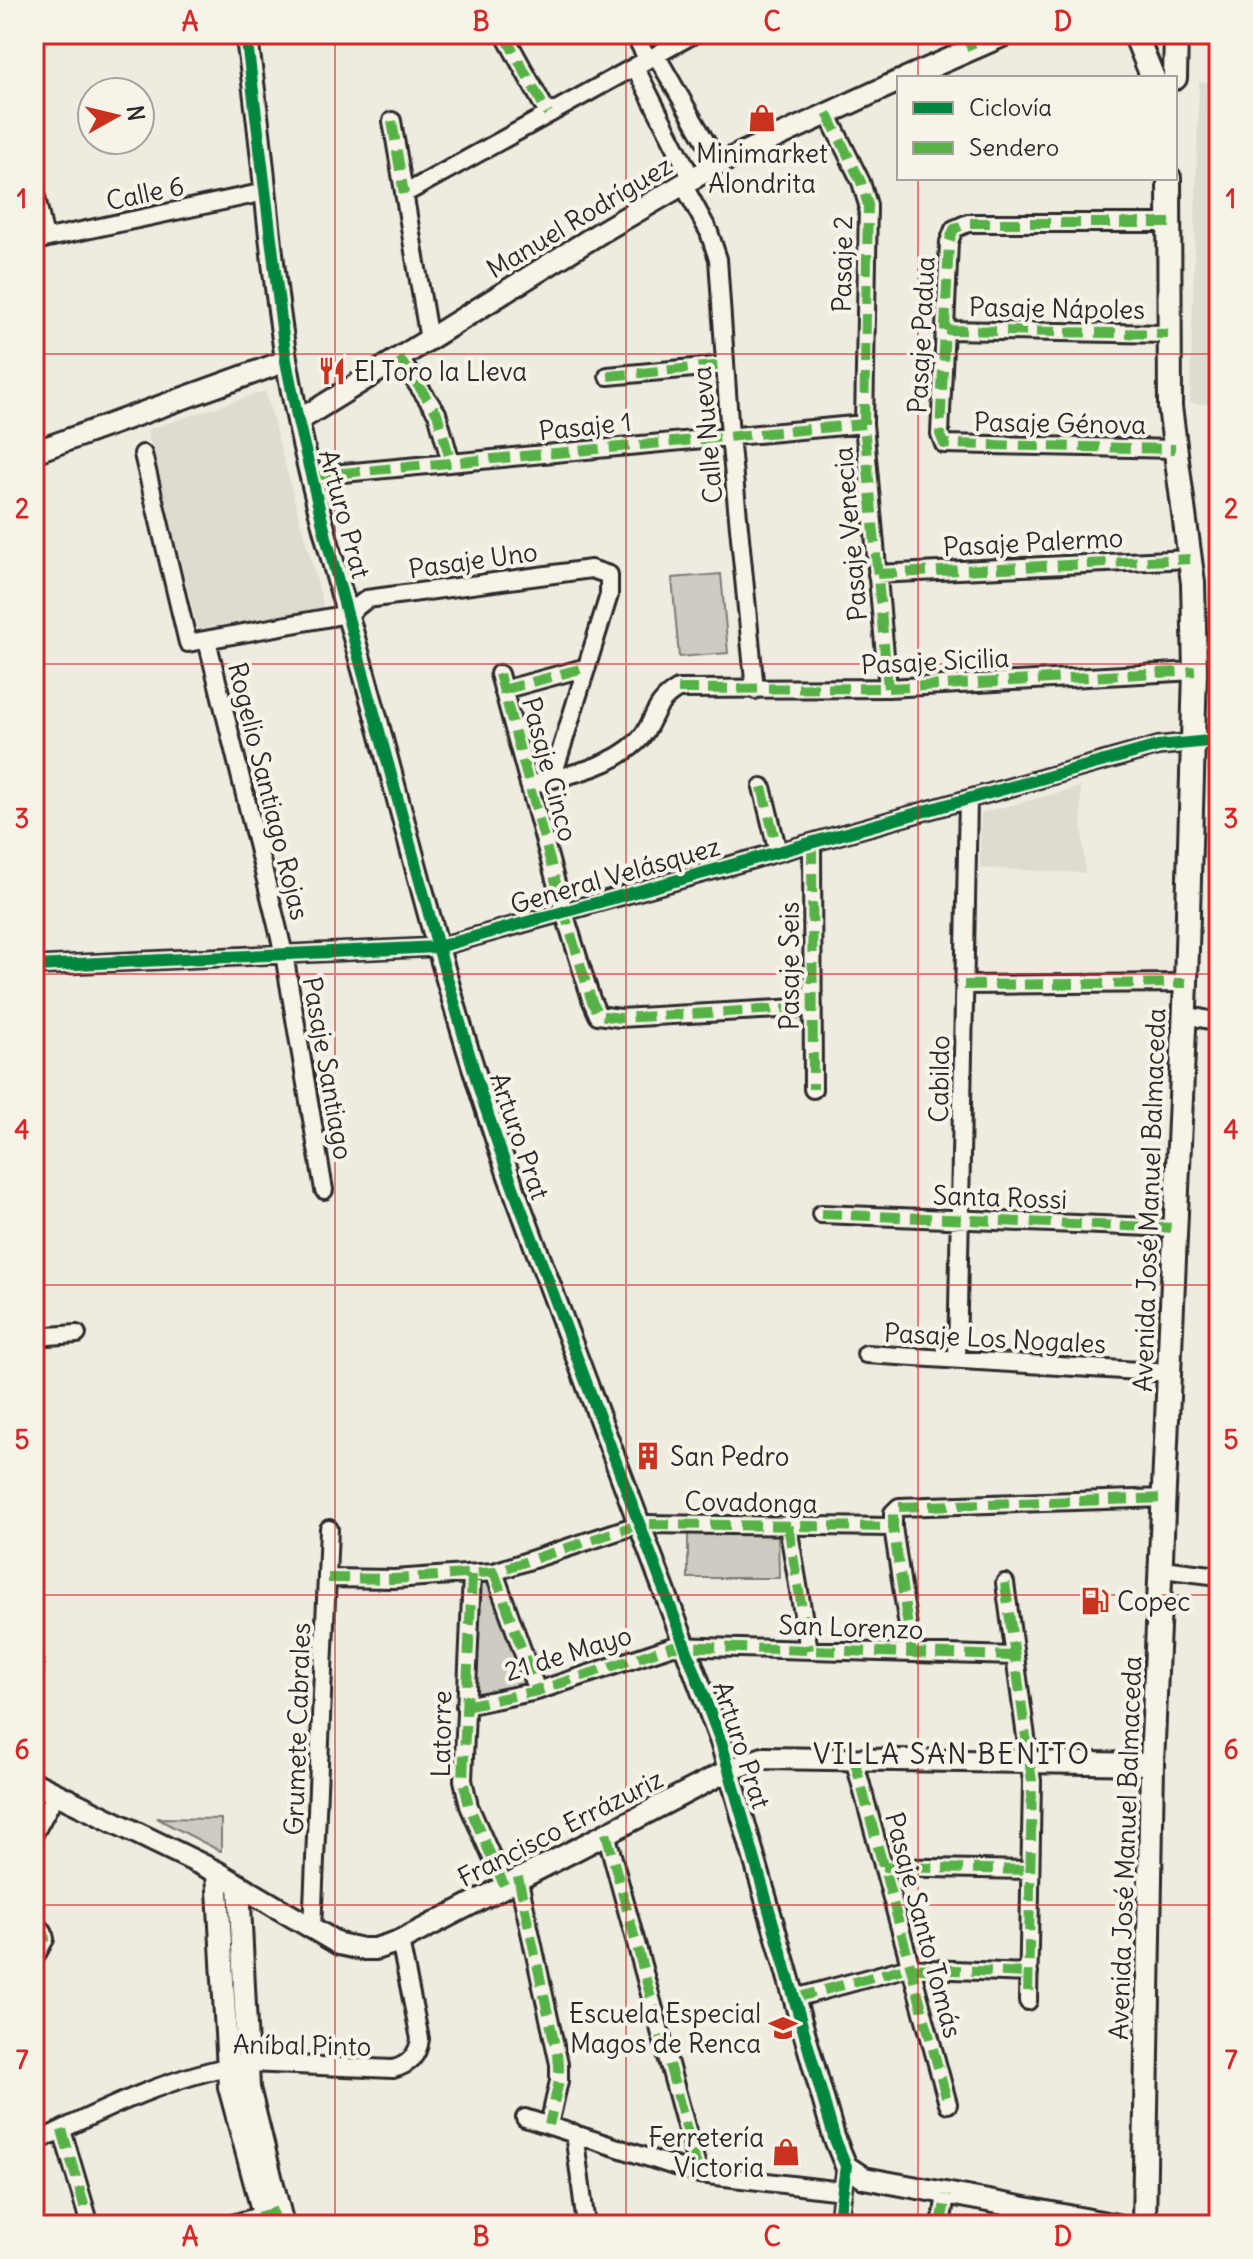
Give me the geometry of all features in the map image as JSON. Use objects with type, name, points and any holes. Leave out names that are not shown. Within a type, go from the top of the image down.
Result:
[{"type":"main road","points":[[1135,34],[1152,76]]},
{"type":"main road","points":[[1175,76],[1176,34]]},
{"type":"main road","name":"Avenida José Manuel Balmaceda","points":[[1144,2225],[1152,1764],[1185,1015],[1195,671],[1190,559],[1170,407],[1169,180]]},
{"type":"street","name":"Arturo Prat","points":[[246,34],[286,361],[298,421],[438,947],[486,1109],[729,1770],[834,2137],[846,2166]]},
{"type":"street","points":[[504,34],[548,114]]},
{"type":"street","points":[[634,34],[647,61],[716,165]]},
{"type":"street","points":[[404,194],[694,34]]},
{"type":"street","points":[[910,76],[969,42],[1007,34]]},
{"type":"street","name":"Calle Nueva","points":[[647,61],[718,259],[730,436],[755,690]]},
{"type":"street","name":"Manuel Rodríguez","points":[[298,421],[603,231],[716,165],[897,82]]},
{"type":"street","name":"Pasaje 2","points":[[827,113],[861,182],[868,205],[864,424]]},
{"type":"street","points":[[392,121],[429,340]]},
{"type":"street","points":[[34,187],[39,240]]},
{"type":"street","name":"Calle 6","points":[[39,240],[265,192]]},
{"type":"street","name":"Pasaje Padua","points":[[944,444],[940,434],[949,242],[954,229],[968,223],[1170,223]]},
{"type":"street","name":"Pasaje Nápoles","points":[[946,330],[1168,334]]},
{"type":"street","points":[[399,358],[437,413],[451,463]]},
{"type":"street","points":[[34,452],[286,361]]},
{"type":"street","points":[[608,376],[725,365]]},
{"type":"street","name":"Pasaje 1","points":[[311,476],[864,424]]},
{"type":"street","name":"Pasaje Venecia","points":[[864,424],[888,688]]},
{"type":"street","name":"Pasaje Génova","points":[[944,444],[1175,449]]},
{"type":"street","points":[[143,454],[188,643],[207,640]]},
{"type":"street","name":"Pasaje Palermo","points":[[877,574],[1190,559]]},
{"type":"street","name":"Pasaje Uno","points":[[207,640],[348,614],[367,599],[591,569],[609,575],[609,595],[587,667]]},
{"type":"street","name":"Rogelio Santiago Rojas","points":[[207,640],[284,954]]},
{"type":"street","points":[[529,785],[552,779],[587,667]]},
{"type":"street","name":"Pasaje Cinco","points":[[587,667],[501,682],[564,912],[598,1015],[620,1018],[813,1007]]},
{"type":"street","name":"Pasaje Sicilia","points":[[552,779],[605,764],[639,741],[663,698],[678,689],[888,688],[1195,671]]},
{"type":"street","name":"General Velásquez","points":[[34,966],[438,947],[1158,746],[1219,740]]},
{"type":"street","points":[[762,787],[778,852]]},
{"type":"street","name":"Cabildo","points":[[957,1360],[968,799]]},
{"type":"street","name":"Pasaje Seis","points":[[812,843],[813,1089]]},
{"type":"street","name":"Pasaje Santiago","points":[[284,954],[324,1190]]},
{"type":"street","points":[[964,985],[1186,983]]},
{"type":"street","points":[[1185,1015],[1219,1022]]},
{"type":"street","name":"Santa Rossi","points":[[821,1214],[1176,1228]]},
{"type":"street","points":[[34,1337],[77,1334]]},
{"type":"street","name":"Pasaje Los Nogales","points":[[866,1354],[1170,1373]]},
{"type":"street","points":[[912,1653],[893,1527],[893,1513],[903,1506],[1165,1498]]},
{"type":"street","name":"Covadonga","points":[[328,1578],[394,1579],[494,1572],[640,1524],[893,1527]]},
{"type":"street","points":[[788,1526],[809,1650]]},
{"type":"street","name":"Grumete Cabrales","points":[[312,1930],[329,1529]]},
{"type":"street","points":[[1162,1569],[1219,1576]]},
{"type":"street","points":[[494,1572],[537,1691]]},
{"type":"street","name":"Latorre","points":[[472,1575],[464,1789],[469,1806],[511,1881],[559,2064],[559,2081],[549,2125]]},
{"type":"street","points":[[1005,1583],[1030,1762],[1028,2001]]},
{"type":"street","name":"San Lorenzo","points":[[685,1646],[1015,1656]]},
{"type":"street","name":"21 de Mayo","points":[[465,1706],[537,1691],[661,1649],[685,1646]]},
{"type":"street","points":[[34,1664],[34,1672]]},
{"type":"street","name":"Francisco Errázuriz","points":[[34,1783],[217,1872],[339,1944],[362,1949],[388,1946],[400,1941],[729,1770],[763,1758],[1152,1764]]},
{"type":"street","name":"Pasaje Santo Tomás","points":[[854,1759],[948,2104]]},
{"type":"street","points":[[34,1834],[56,1794]]},
{"type":"street","points":[[606,1833],[699,2174]]},
{"type":"street","points":[[883,1867],[1030,1870]]},
{"type":"street","points":[[217,1872],[226,2066],[233,2110],[273,2219]]},
{"type":"street","points":[[239,1885],[247,2063],[273,2219]]},
{"type":"street","points":[[34,1925],[45,1934],[34,1959]]},
{"type":"street","name":"Aníbal Pinto","points":[[34,2143],[151,2088],[226,2066],[247,2063],[386,2069],[407,2064],[417,2051],[420,2039],[400,1941]]},
{"type":"street","points":[[795,1998],[910,1968],[1029,1973]]},
{"type":"street","points":[[525,2118],[699,2174],[842,2191]]},
{"type":"street","points":[[62,2130],[90,2225]]},
{"type":"street","points":[[574,2133],[586,2225]]},
{"type":"street","points":[[838,2225],[846,2166],[864,2178],[1117,2225]]},
{"type":"street","points":[[941,2225],[946,2195]]},
{"type":"street","points":[[229,2225],[273,2219]]},
{"type":"shaded area","points":[[1199,82],[1219,82],[1219,405],[1190,403]]},
{"type":"shaded area","points":[[265,391],[324,608],[198,629],[147,430]]},
{"type":"shaded area","points":[[721,574],[728,653],[679,657],[672,578]]},
{"type":"shaded area","points":[[1080,787],[1085,873],[980,868],[981,813]]},
{"type":"shaded area","points":[[688,1533],[778,1533],[779,1578],[688,1578]]},
{"type":"shaded area","points":[[480,1583],[490,1583],[527,1686],[474,1696]]},
{"type":"shaded area","points":[[156,1818],[221,1819],[221,1851],[220,1851]]},
{"type":"marked path","points":[[504,34],[548,114]]},
{"type":"marked path","points":[[965,34],[972,49]]},
{"type":"marked path","points":[[827,113],[861,182],[868,205],[864,424],[888,688]]},
{"type":"marked path","points":[[392,121],[404,194]]},
{"type":"marked path","points":[[1170,223],[968,223],[954,229],[949,242],[940,434],[944,444],[1175,449]]},
{"type":"marked path","points":[[946,330],[1168,334]]},
{"type":"marked path","points":[[399,358],[437,413],[451,463]]},
{"type":"marked path","points":[[608,376],[725,365]]},
{"type":"marked path","points":[[311,476],[864,424]]},
{"type":"marked path","points":[[877,574],[1190,559]]},
{"type":"marked path","points":[[503,690],[587,667]]},
{"type":"marked path","points":[[678,689],[888,688],[1195,671]]},
{"type":"marked path","points":[[499,674],[564,912],[598,1015],[620,1018],[813,1007]]},
{"type":"marked path","points":[[762,787],[778,852]]},
{"type":"marked path","points":[[812,843],[813,1089]]},
{"type":"marked path","points":[[964,985],[1186,983]]},
{"type":"marked path","points":[[821,1214],[1176,1228]]},
{"type":"marked path","points":[[912,1653],[893,1527],[893,1513],[899,1507],[1165,1498]]},
{"type":"marked path","points":[[328,1578],[394,1579],[494,1572],[640,1524],[893,1527]]},
{"type":"marked path","points":[[788,1526],[809,1650]]},
{"type":"marked path","points":[[494,1572],[537,1691]]},
{"type":"marked path","points":[[472,1575],[463,1780],[469,1806],[504,1885]]},
{"type":"marked path","points":[[1005,1583],[1032,1781],[1028,2001]]},
{"type":"marked path","points":[[465,1706],[537,1691],[673,1646],[1015,1656]]},
{"type":"marked path","points":[[854,1759],[948,2104]]},
{"type":"marked path","points":[[606,1833],[699,2174]]},
{"type":"marked path","points":[[883,1867],[1030,1870]]},
{"type":"marked path","points":[[518,1877],[559,2064],[559,2081],[549,2125]]},
{"type":"marked path","points":[[34,1925],[43,1931],[45,1939],[34,1959]]},
{"type":"marked path","points":[[795,1998],[905,1968],[1029,1973]]},
{"type":"marked path","points":[[62,2130],[90,2225]]},
{"type":"marked path","points":[[941,2225],[946,2195]]},
{"type":"marked path","points":[[229,2225],[279,2211]]},
{"type":"cycle path","points":[[246,34],[286,361],[326,537],[481,1095],[721,1742],[834,2137],[846,2166],[838,2225]]},
{"type":"cycle path","points":[[34,966],[438,947],[1158,746],[1219,740]]},
{"type":"place","name":"Minimarket Alondrita","points":[[762,118]]},
{"type":"place","name":"El Toro la Lleva","points":[[332,371]]},
{"type":"place","name":"San Pedro","points":[[648,1456]]},
{"type":"place","name":"Copec","points":[[1095,1601]]},
{"type":"place","name":"Escuela Especial Magos de Renca","points":[[783,2028]]},
{"type":"place","name":"Ferretería Victoria","points":[[786,2152]]},
{"type":"district","name":"VILLA SAN BENITO","points":[[952,1754]]}]
